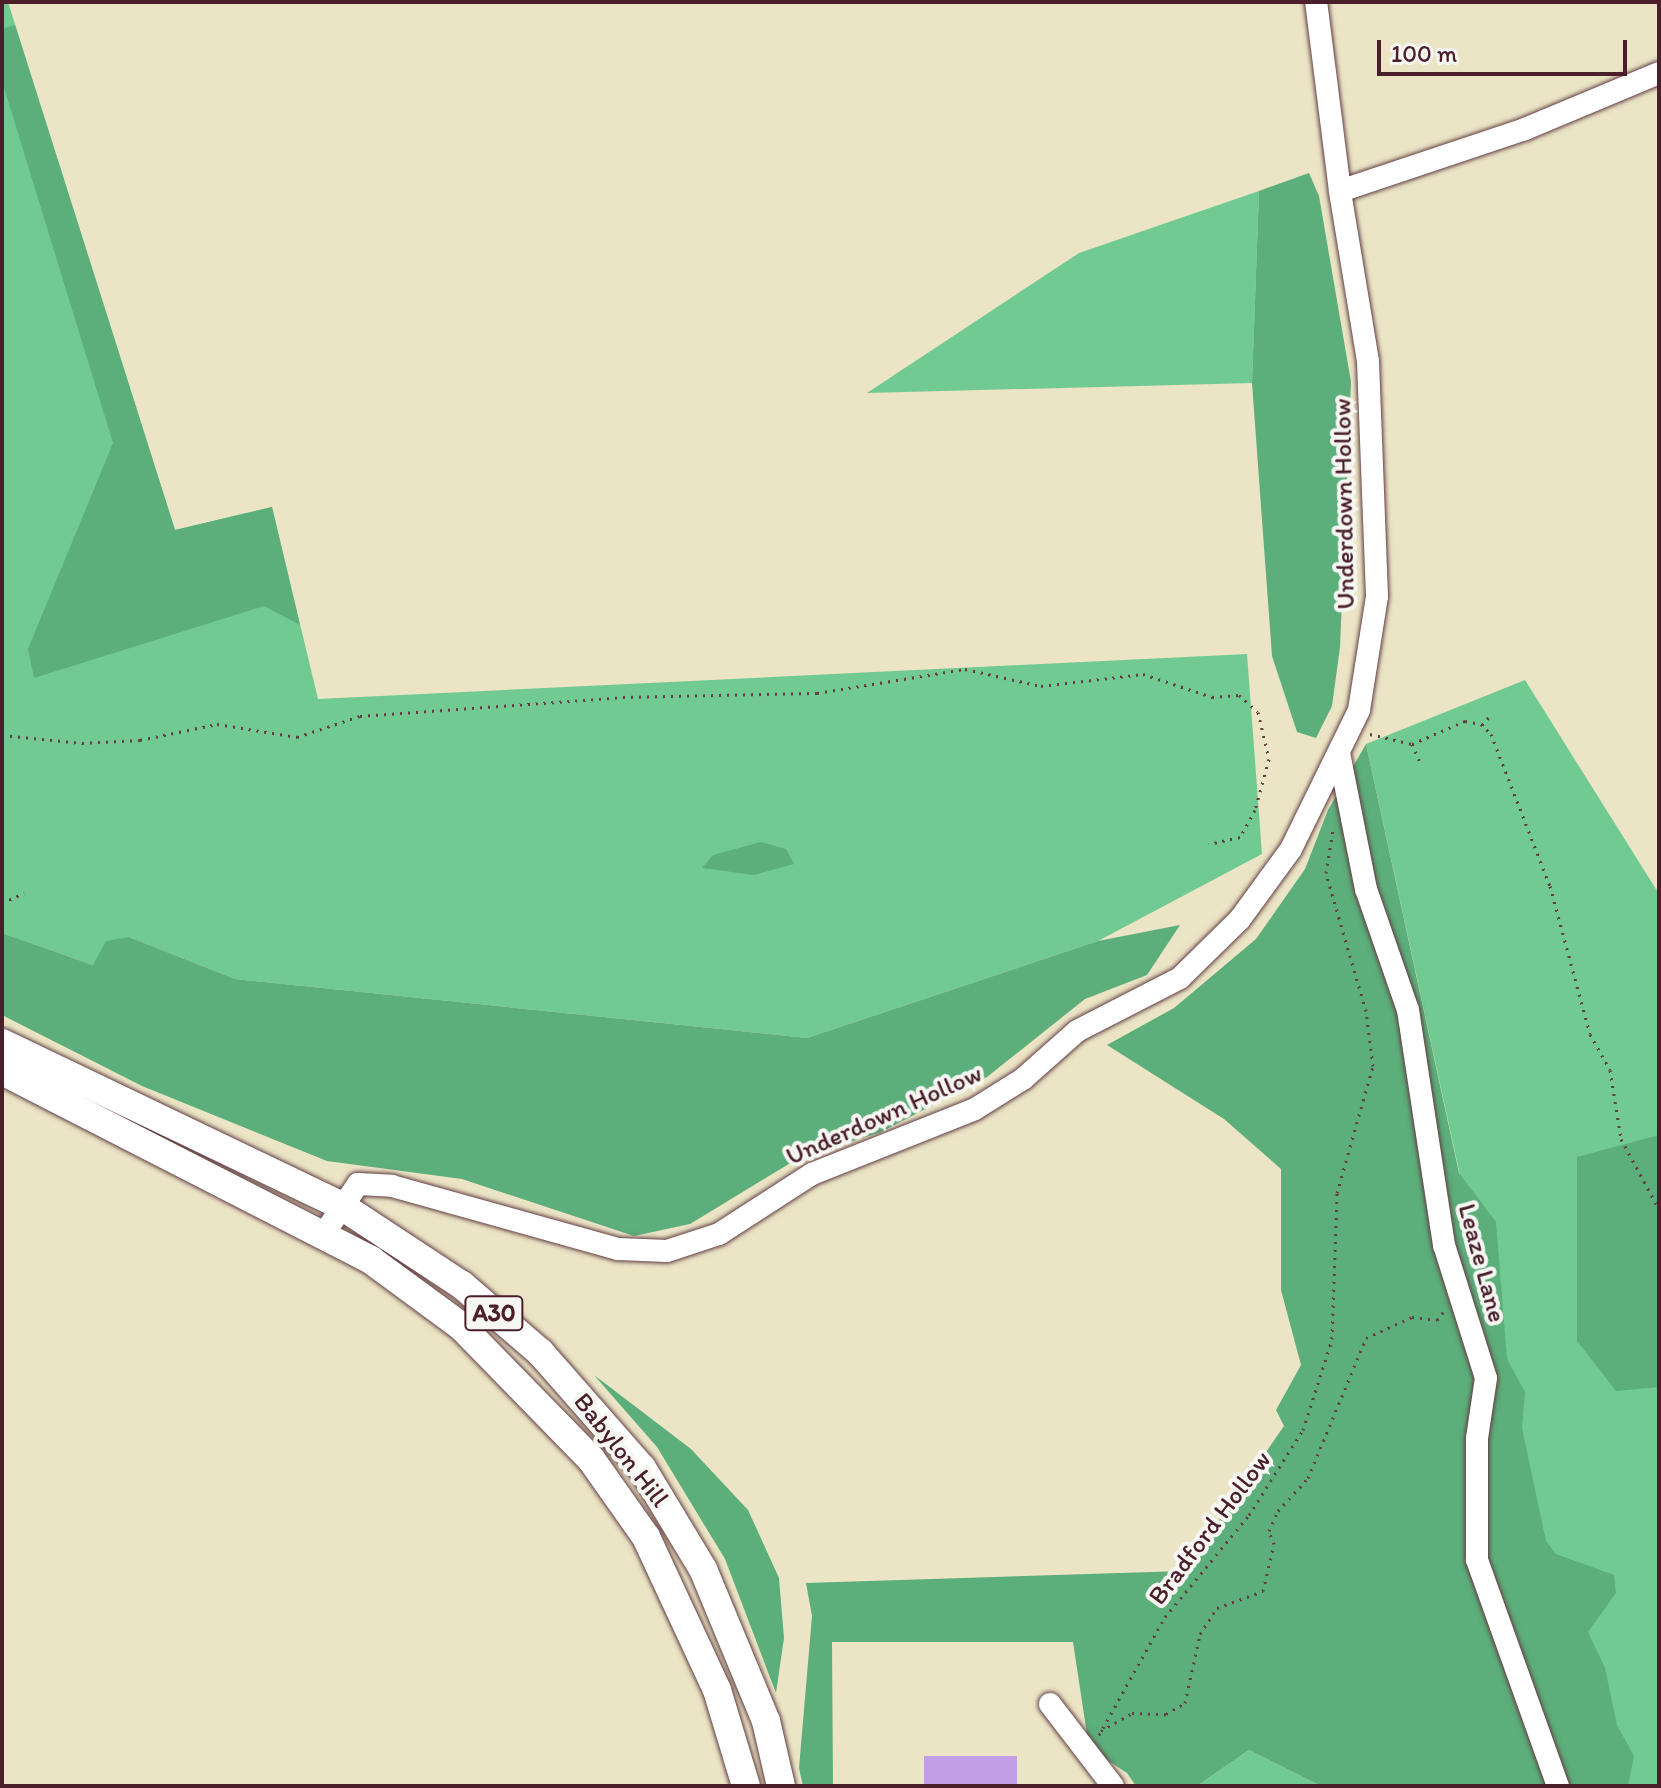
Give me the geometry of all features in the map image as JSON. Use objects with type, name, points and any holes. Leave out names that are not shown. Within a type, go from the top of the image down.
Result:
[{"type":"main road","name":"Babylon Hill","points":[[2,1043],[340,1205],[462,1285],[540,1352],[642,1468],[703,1569],[728,1623],[766,1721],[781,1786]]},
{"type":"main road","name":"Babylon Hill","points":[[2,1071],[371,1260],[461,1326],[591,1459],[670,1580],[717,1690],[746,1786]]},
{"type":"street","name":"Underdown Hollow","points":[[340,1205],[358,1184],[392,1186],[618,1249],[667,1251],[719,1234],[812,1174],[975,1109],[1023,1079],[1077,1031],[1180,978],[1240,919],[1291,849],[1324,790],[1359,710],[1377,596],[1368,361],[1340,191],[1316,2]]},
{"type":"street","points":[[1340,191],[1525,129],[1659,73]]},
{"type":"street","name":"Leaze Lane","points":[[1339,750],[1366,889],[1408,1010],[1444,1245],[1486,1378],[1477,1438],[1477,1560],[1558,1786]]},
{"type":"street","points":[[323,1235],[340,1205]]},
{"type":"street","points":[[1044,1704],[1087,1771],[1113,1786]]},
{"type":"path","points":[[2,735],[82,743],[140,740],[217,724],[297,737],[360,716],[623,697],[817,693],[965,669],[1041,686],[1143,674],[1212,697],[1239,695],[1258,712],[1269,759],[1255,810],[1240,837],[1209,844]]},
{"type":"path","points":[[1482,725],[1489,717]]},
{"type":"path","points":[[1367,734],[1412,744],[1465,721],[1482,725],[1491,734],[1550,886],[1570,975],[1590,1034],[1610,1070],[1621,1139],[1659,1209]]},
{"type":"path","points":[[1412,744],[1420,762]]},
{"type":"path","name":"Bradford Hollow","points":[[1087,1771],[1101,1731],[1165,1617],[1249,1515],[1303,1430],[1332,1339],[1337,1193],[1373,1066],[1366,1011],[1326,873],[1334,826]]},
{"type":"path","points":[[2,903],[24,893]]},
{"type":"path","points":[[1101,1731],[1132,1713],[1166,1714],[1185,1703],[1200,1634],[1217,1608],[1263,1591],[1274,1544],[1269,1531],[1278,1511],[1308,1478],[1366,1338],[1412,1317],[1437,1320],[1448,1307]]},
{"type":"green space","points":[[2,2],[8,2],[175,530],[272,507],[318,699],[1247,654],[1262,854],[1098,941],[807,1038],[235,979],[129,937],[93,965],[2,933]]},
{"type":"green space","points":[[15,25],[175,530],[272,507],[300,625],[264,606],[34,678],[28,649],[113,443],[2,81],[2,29]]},
{"type":"green space","points":[[1309,173],[1319,196],[1351,382],[1340,647],[1332,706],[1316,738],[1297,732],[1272,656],[1252,383],[1259,191]]},
{"type":"green space","points":[[1259,191],[1252,383],[867,393],[1079,253]]},
{"type":"green space","points":[[1525,680],[1659,894],[1659,1786],[1593,1786],[1366,744]]},
{"type":"green space","points":[[1366,744],[1459,1173],[1496,1222],[1507,1359],[1525,1392],[1522,1428],[1546,1541],[1556,1554],[1614,1575],[1616,1593],[1588,1632],[1605,1668],[1617,1725],[1634,1756],[1628,1786],[1321,1786],[1249,1750],[1197,1786],[1136,1786],[1127,1773],[1089,1748],[1073,1642],[832,1642],[833,1786],[803,1786],[799,1768],[812,1616],[806,1583],[1184,1571],[1284,1426],[1276,1410],[1301,1365],[1281,1290],[1281,1169],[1224,1119],[1107,1045],[1174,1008],[1256,939],[1305,869],[1328,810]]},
{"type":"green space","points":[[761,842],[786,849],[794,864],[754,875],[702,868],[713,855]]},
{"type":"green space","points":[[1180,925],[1147,975],[1085,999],[987,1077],[881,1132],[797,1159],[690,1224],[634,1236],[462,1179],[327,1161],[142,1086],[2,1015],[2,933],[93,965],[106,941],[129,937],[235,979],[807,1038],[1098,941]]},
{"type":"green space","points":[[1659,1135],[1659,1387],[1616,1391],[1577,1341],[1577,1157]]},
{"type":"green space","points":[[594,1375],[691,1449],[748,1510],[779,1578],[784,1638],[776,1693],[725,1559],[657,1447]]},
{"type":"green space","points":[[1249,1750],[1321,1786],[1197,1786]]},
{"type":"building","points":[[924,1756],[1017,1756],[1017,1786],[924,1786]]}]
